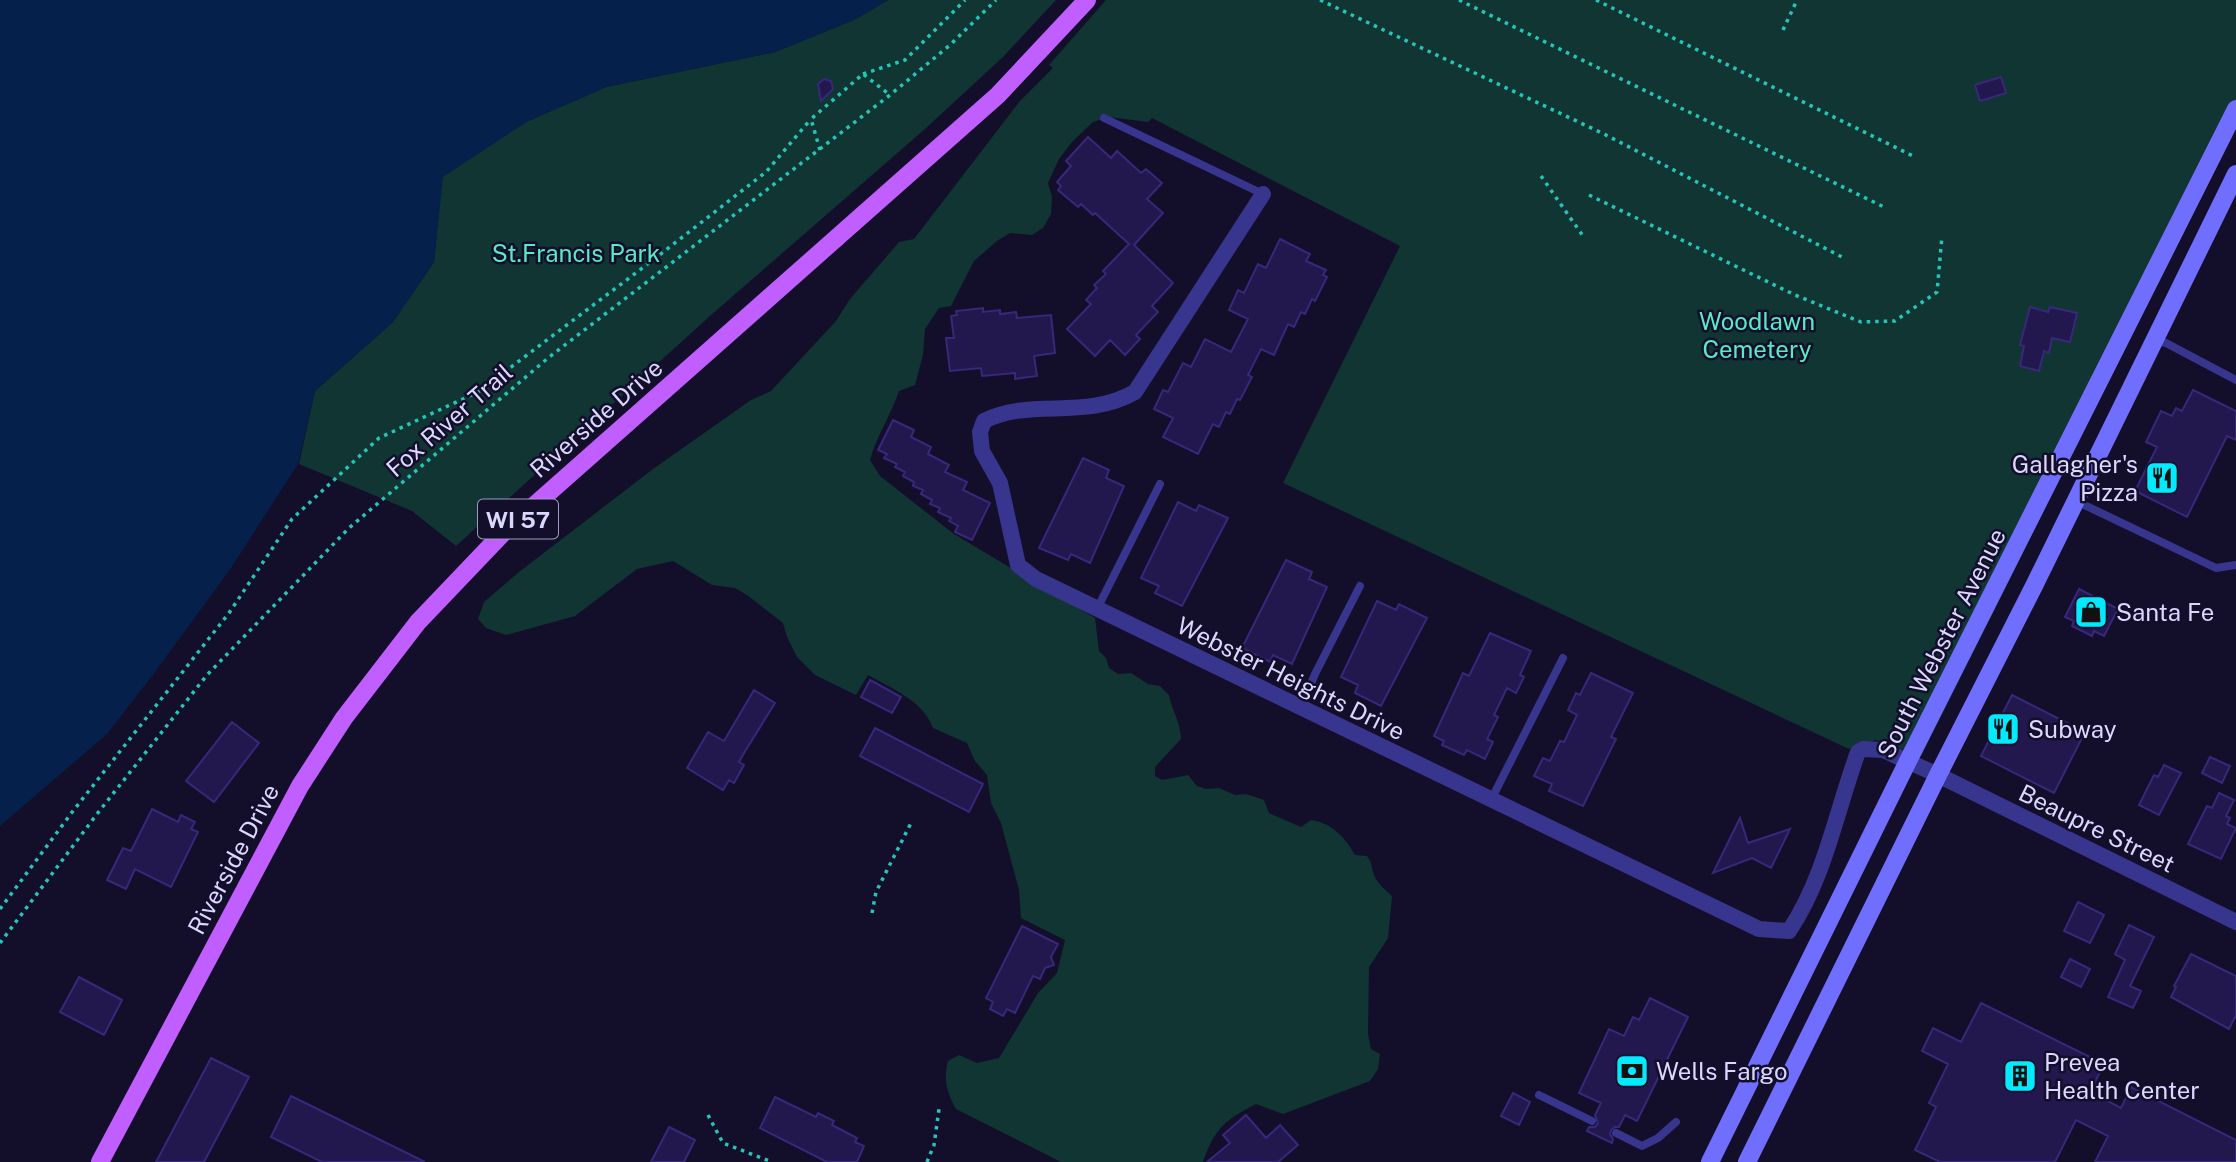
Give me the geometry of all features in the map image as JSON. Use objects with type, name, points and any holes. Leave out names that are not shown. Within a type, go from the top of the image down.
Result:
[{"type":"main road","name":"Riverside Drive","points":[[100,1162],[300,786],[344,718],[418,622],[502,534],[998,95],[1087,0]]},
{"type":"main road","name":"South Webster Avenue","points":[[1710,1162],[2236,109]]},
{"type":"main road","points":[[1747,1162],[2236,174]]},
{"type":"street","name":"Webster Heights Drive","points":[[1263,194],[1135,392],[1119,402],[1101,407],[1002,412],[984,421],[981,432],[982,451],[1000,483],[1018,565],[1035,579],[1759,929],[1789,931],[1799,915],[1822,864],[1858,752],[1863,749],[1883,750],[1938,775]]},
{"type":"street","name":"Beaupre Street","points":[[1938,775],[2236,922]]},
{"type":"lane","points":[[1104,118],[1263,194]]},
{"type":"lane","points":[[2154,340],[2236,380]]},
{"type":"lane","points":[[1097,608],[1160,484]]},
{"type":"lane","points":[[2076,501],[2216,568],[2236,565]]},
{"type":"lane","points":[[1301,708],[1315,674],[1360,586]]},
{"type":"lane","points":[[1492,800],[1563,658]]},
{"type":"lane","points":[[1539,1095],[1592,1121]]},
{"type":"lane","points":[[1616,1133],[1642,1146],[1651,1143],[1676,1122]]},
{"type":"path","points":[[0,909],[81,800],[229,613],[292,519],[379,438],[478,392],[663,252],[766,172],[811,119],[863,74],[905,60],[965,0]]},
{"type":"path","name":"Fox River Trail","points":[[0,943],[97,814],[207,676],[349,528],[548,358],[890,95],[950,45],[996,0]]},
{"type":"path","points":[[1321,0],[1604,134],[1842,257]]},
{"type":"path","points":[[1459,0],[1886,208]]},
{"type":"path","points":[[1596,0],[1915,157]]},
{"type":"path","points":[[1783,30],[1797,0]]},
{"type":"path","points":[[863,74],[890,95]]},
{"type":"path","points":[[811,119],[820,150]]},
{"type":"path","points":[[1541,176],[1583,236]]},
{"type":"path","points":[[1589,195],[1795,295],[1861,322],[1895,321],[1937,292],[1942,236]]},
{"type":"path","points":[[872,912],[876,892],[912,821]]},
{"type":"path","points":[[927,1162],[934,1144],[939,1109]]},
{"type":"path","points":[[708,1115],[723,1143],[772,1162]]},
{"type":"green space","name":"St.Francis Park","points":[[888,0],[1056,0],[1003,57],[925,129],[710,316],[456,546],[412,511],[299,464],[315,391],[393,322],[434,262],[442,177],[526,122],[606,87],[775,52],[856,19]]},
{"type":"green space","name":"Woodlawn Cemetery","points":[[1106,0],[2236,0],[2236,128],[1921,756],[1876,740],[1849,749],[1283,483],[1400,246],[1152,118],[1148,122],[1109,117],[1093,122],[1072,142],[1059,159],[1048,183],[1052,197],[1051,214],[1043,228],[1032,235],[1010,233],[997,241],[974,261],[951,306],[939,308],[925,329],[923,355],[915,385],[899,391],[870,460],[880,476],[954,534],[1095,618],[1099,651],[1106,658],[1109,668],[1118,674],[1131,673],[1148,684],[1160,686],[1169,695],[1181,739],[1155,767],[1155,776],[1162,780],[1188,775],[1197,786],[1206,789],[1219,788],[1235,795],[1246,794],[1264,800],[1269,813],[1301,827],[1311,820],[1325,824],[1347,842],[1355,855],[1367,856],[1376,879],[1392,896],[1388,938],[1369,967],[1368,1034],[1371,1049],[1380,1054],[1378,1069],[1370,1081],[1283,1114],[1256,1104],[1222,1126],[1203,1162],[1061,1162],[956,1109],[947,1086],[948,1061],[959,1055],[977,1063],[999,1058],[1038,993],[1057,973],[1065,940],[1021,918],[1019,890],[1001,823],[991,803],[987,775],[975,761],[967,743],[933,728],[915,703],[868,675],[856,695],[815,675],[797,657],[783,623],[735,588],[712,585],[673,561],[637,569],[575,616],[506,635],[486,628],[478,619],[484,602],[519,572],[653,469],[751,400],[771,391],[836,321],[850,299],[899,242],[914,239],[1020,101],[1053,68],[1049,65]]},
{"type":"water","points":[[0,0],[888,0],[856,19],[775,52],[606,87],[526,122],[443,177],[434,262],[393,322],[315,391],[298,464],[231,568],[107,734],[0,826]]},
{"type":"building","points":[[2001,77],[2006,93],[1980,101],[1975,85]]},
{"type":"building","points":[[824,79],[831,81],[833,89],[821,101],[818,84]]},
{"type":"building","points":[[1088,137],[1111,158],[1117,151],[1141,173],[1146,169],[1162,183],[1147,199],[1163,213],[1134,245],[1173,283],[1152,306],[1158,312],[1136,335],[1140,339],[1125,355],[1110,340],[1095,356],[1067,329],[1091,304],[1086,300],[1097,288],[1094,285],[1106,274],[1103,271],[1129,244],[1095,213],[1093,215],[1081,204],[1078,207],[1058,190],[1061,186],[1057,182],[1071,166],[1066,161]]},
{"type":"building","points":[[1280,239],[1310,254],[1306,261],[1326,270],[1323,275],[1327,277],[1305,314],[1301,312],[1294,327],[1288,324],[1274,355],[1261,349],[1248,375],[1252,377],[1240,400],[1237,399],[1230,414],[1226,412],[1219,427],[1213,424],[1198,454],[1163,437],[1173,418],[1154,409],[1163,390],[1168,392],[1183,363],[1191,367],[1205,339],[1231,352],[1248,319],[1229,310],[1238,290],[1244,293],[1258,264],[1266,268]]},
{"type":"building","points":[[2030,307],[2048,312],[2050,307],[2077,313],[2070,342],[2052,338],[2049,353],[2044,351],[2039,371],[2020,366],[2024,346],[2020,345]]},
{"type":"building","points":[[983,308],[983,312],[1016,312],[1017,318],[1051,315],[1055,353],[1034,356],[1037,376],[1015,379],[1015,373],[982,376],[981,368],[950,371],[946,338],[954,338],[951,316],[957,315],[956,311]]},
{"type":"building","points":[[2193,390],[2236,411],[2236,440],[2227,436],[2187,517],[2135,491],[2157,447],[2146,442],[2161,411],[2172,416],[2176,408],[2182,411]]},
{"type":"building","points":[[893,420],[914,430],[911,437],[931,447],[928,454],[949,465],[945,472],[967,482],[963,490],[990,503],[972,540],[955,532],[958,526],[949,521],[951,518],[938,512],[940,508],[930,504],[932,500],[921,494],[923,490],[913,486],[914,482],[903,476],[905,472],[895,467],[897,464],[884,458],[887,454],[878,450]]},
{"type":"building","points":[[1083,458],[1109,470],[1106,478],[1124,486],[1090,563],[1071,554],[1068,560],[1039,548]]},
{"type":"building","points":[[1178,502],[1196,511],[1199,505],[1228,518],[1182,606],[1155,593],[1159,586],[1141,578]]},
{"type":"building","points":[[1286,560],[1312,572],[1309,579],[1327,587],[1292,664],[1273,655],[1270,662],[1242,648]]},
{"type":"building","points":[[2079,589],[2118,609],[2104,636],[2094,631],[2092,636],[2072,626],[2074,621],[2065,617]]},
{"type":"building","points":[[1377,601],[1396,610],[1399,604],[1427,618],[1381,706],[1355,693],[1358,685],[1341,677]]},
{"type":"building","points":[[1490,633],[1531,651],[1520,675],[1524,677],[1516,693],[1507,688],[1494,715],[1498,717],[1487,739],[1493,742],[1485,759],[1467,750],[1464,755],[1442,745],[1444,741],[1434,736],[1463,673],[1469,676]]},
{"type":"building","points":[[1591,673],[1633,693],[1611,737],[1616,739],[1583,806],[1549,791],[1552,784],[1534,776],[1543,758],[1550,761],[1560,741],[1564,742],[1577,715],[1568,710],[1576,693],[1580,695]]},
{"type":"building","points":[[870,680],[901,697],[892,713],[861,697]]},
{"type":"building","points":[[754,690],[775,703],[739,762],[744,765],[734,783],[729,780],[723,790],[687,768],[708,732],[724,741]]},
{"type":"building","points":[[2012,695],[2085,732],[2054,793],[1981,756]]},
{"type":"building","points":[[232,722],[259,743],[214,802],[186,781]]},
{"type":"building","points":[[875,728],[983,784],[969,812],[860,756]]},
{"type":"building","points":[[2210,757],[2230,766],[2222,783],[2202,773]]},
{"type":"building","points":[[2164,765],[2181,773],[2159,815],[2139,805],[2154,775],[2158,777]]},
{"type":"building","points":[[2219,793],[2234,800],[2226,816],[2230,818],[2227,824],[2236,828],[2221,859],[2188,844],[2207,806],[2212,808]]},
{"type":"building","points":[[152,809],[178,822],[181,815],[195,822],[191,829],[198,832],[171,887],[135,869],[126,889],[107,880],[123,848],[131,851]]},
{"type":"building","points":[[1740,818],[1748,843],[1790,829],[1771,868],[1752,858],[1713,873]]},
{"type":"building","points":[[2078,902],[2104,915],[2090,943],[2064,931]]},
{"type":"building","points":[[2129,925],[2154,937],[2130,986],[2141,991],[2133,1008],[2108,997],[2125,960],[2115,954]]},
{"type":"building","points":[[1022,926],[1058,944],[1051,957],[1054,965],[1045,968],[1040,979],[1033,976],[1015,1013],[1007,1009],[1003,1016],[990,1009],[993,1002],[986,998]]},
{"type":"building","points":[[2191,954],[2236,976],[2236,1015],[2229,1029],[2171,997]]},
{"type":"building","points":[[2070,959],[2090,969],[2081,987],[2061,977]]},
{"type":"building","points":[[79,977],[122,1000],[104,1035],[60,1012]]},
{"type":"building","name":"Wells Fargo","points":[[1650,998],[1688,1017],[1637,1121],[1625,1115],[1619,1127],[1611,1130],[1612,1143],[1587,1131],[1598,1123],[1595,1115],[1601,1103],[1579,1093],[1609,1029],[1624,1036],[1633,1017],[1639,1020]]},
{"type":"building","name":"Prevea Health Center","points":[[1981,1003],[2104,1064],[2090,1092],[2121,1108],[2131,1087],[2236,1140],[2236,1162],[2095,1162],[2108,1136],[2076,1120],[2055,1162],[1940,1162],[1915,1150],[1936,1107],[1929,1103],[1948,1064],[1922,1051],[1933,1028],[1961,1042]]},
{"type":"building","points":[[211,1058],[249,1077],[204,1162],[156,1162]]},
{"type":"building","points":[[1513,1093],[1530,1102],[1519,1125],[1501,1116]]},
{"type":"building","points":[[291,1096],[425,1162],[322,1162],[271,1137]]},
{"type":"building","points":[[775,1097],[816,1117],[818,1113],[834,1121],[832,1125],[857,1138],[855,1142],[864,1146],[857,1162],[827,1162],[760,1128]]},
{"type":"building","points":[[1246,1115],[1266,1138],[1280,1125],[1298,1145],[1278,1162],[1207,1162],[1230,1143],[1223,1135]]},
{"type":"building","points":[[669,1127],[695,1140],[684,1162],[651,1162]]},
{"type":"place","name":"Gallagher's Pizza","points":[[2162,478]]},
{"type":"place","name":"Santa Fe","points":[[2091,612]]},
{"type":"place","name":"Subway","points":[[2003,729]]},
{"type":"place","name":"Wells Fargo","points":[[1632,1071]]},
{"type":"place","name":"Prevea Health Center","points":[[2020,1076]]}]
